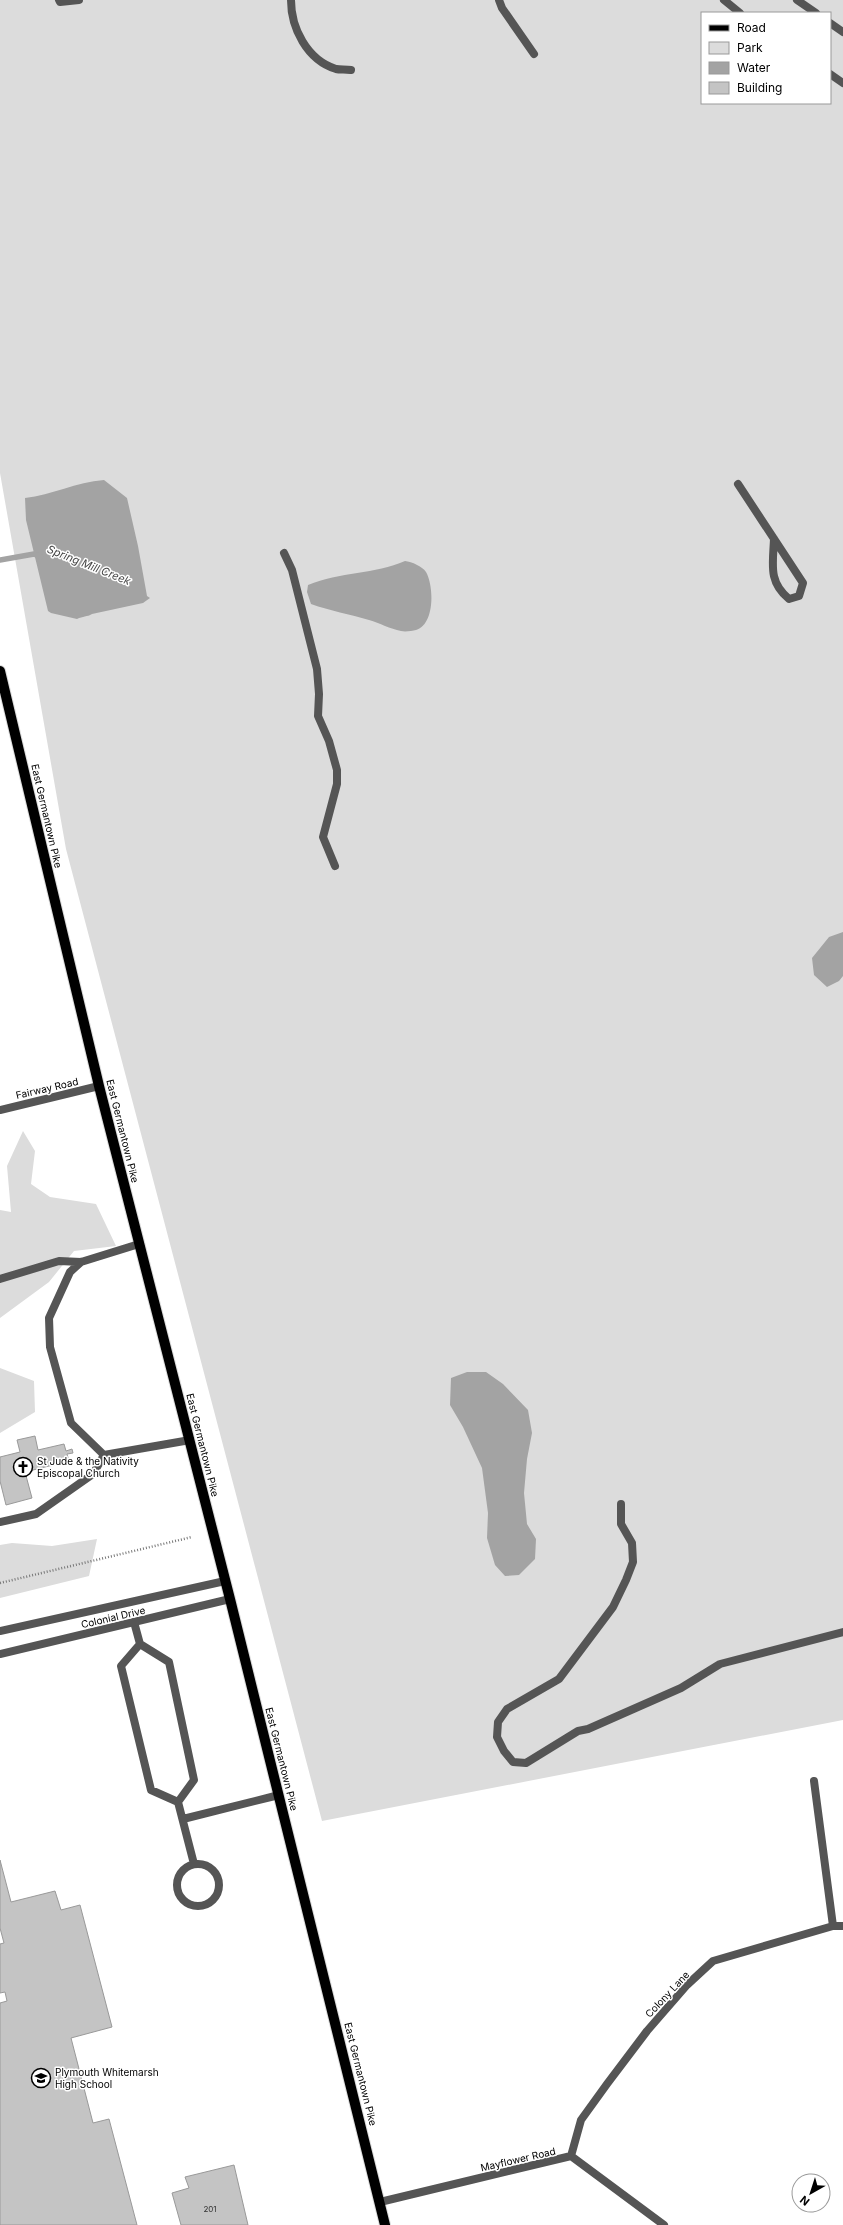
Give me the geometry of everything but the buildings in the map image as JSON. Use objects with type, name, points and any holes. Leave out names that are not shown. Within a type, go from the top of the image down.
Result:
[{"type":"main road","name":"East Germantown Pike","points":[[0,671],[99,1086],[190,1440],[385,2225]]},
{"type":"street","points":[[59,0],[60,2],[79,0]]},
{"type":"street","points":[[291,0],[291,17],[307,49],[316,58],[336,69],[351,70]]},
{"type":"street","points":[[499,0],[502,8],[534,54]]},
{"type":"street","points":[[724,0],[739,12]]},
{"type":"street","points":[[797,0],[815,12]]},
{"type":"street","points":[[831,24],[843,32]]},
{"type":"street","points":[[831,75],[843,84]]},
{"type":"street","points":[[738,484],[803,582],[799,596],[790,599],[780,592],[773,575],[774,539]]},
{"type":"street","points":[[284,553],[292,570],[317,669],[319,694],[318,716],[329,741],[337,770],[337,784],[323,837],[335,866]]},
{"type":"street","name":"Fairway Road","points":[[0,1110],[99,1086]]},
{"type":"street","points":[[0,1279],[59,1261],[81,1262],[139,1244]]},
{"type":"street","points":[[81,1262],[70,1272],[48,1318],[50,1347],[71,1423],[104,1455]]},
{"type":"street","points":[[104,1455],[190,1440]]},
{"type":"street","points":[[0,1522],[36,1514],[93,1474],[104,1455]]},
{"type":"street","points":[[621,1504],[621,1524],[632,1543],[633,1562],[626,1580],[613,1607],[559,1679],[508,1709],[498,1722],[496,1737],[504,1751],[513,1762],[526,1763],[578,1731],[588,1729],[681,1688],[720,1664],[843,1632]]},
{"type":"street","name":"Colonial Drive","points":[[0,1631],[225,1581]]},
{"type":"street","name":"Colonial Drive","points":[[0,1654],[230,1600]]},
{"type":"street","points":[[134,1622],[140,1644],[169,1662],[194,1780],[178,1802]]},
{"type":"street","points":[[140,1644],[121,1666],[152,1790],[178,1802],[194,1864]]},
{"type":"street","points":[[814,1781],[833,1926]]},
{"type":"street","points":[[183,1819],[279,1795]]},
{"type":"street","points":[[194,1864],[201,1864],[213,1870],[219,1882],[219,1889],[212,1900],[199,1906],[185,1902],[178,1890],[178,1876],[188,1866],[194,1864]]},
{"type":"street","name":"Colony Lane","points":[[570,2156],[581,2120],[607,2084],[652,2025],[687,1985],[713,1961],[833,1926],[843,1926]]},
{"type":"street","name":"Mayflower Road","points":[[380,2202],[570,2156],[664,2225]]},
{"type":"path","points":[[0,1583],[192,1537]]},
{"type":"green space","points":[[0,0],[843,0],[843,1720],[322,1821],[66,849],[0,473]]},
{"type":"green space","points":[[23,1131],[35,1151],[31,1184],[50,1197],[96,1204],[116,1246],[74,1251],[49,1282],[0,1318],[0,1210],[11,1212],[7,1166]]},
{"type":"green space","points":[[0,1368],[34,1381],[35,1412],[0,1433]]},
{"type":"green space","points":[[97,1539],[89,1576],[0,1598],[0,1545],[12,1543],[52,1546]]},
{"type":"water","points":[[104,480],[127,498],[147,596],[150,598],[143,603],[92,614],[77,619],[51,613],[48,611],[26,520],[25,498],[84,483]]},
{"type":"water","points":[[405,561],[411,562],[422,568],[429,578],[431,595],[430,613],[427,620],[416,630],[397,630],[369,620],[311,604],[307,592],[308,585],[332,578],[382,568]]},
{"type":"water","points":[[843,932],[843,976],[839,981],[827,987],[814,975],[812,958],[829,937]]},
{"type":"water","points":[[467,1372],[486,1372],[503,1384],[528,1410],[532,1433],[527,1459],[524,1493],[527,1524],[536,1539],[535,1559],[519,1575],[505,1576],[495,1565],[487,1538],[488,1513],[482,1468],[463,1427],[450,1405],[451,1378]]},
{"type":"waterway","name":"Spring Mill Creek","points":[[0,560],[34,554],[41,557]]},
{"type":"place","name":"St Jude & the Nativity Episcopal Church","points":[[23,1467]]},
{"type":"place","name":"Plymouth Whitemarsh High School","points":[[41,2078]]}]
